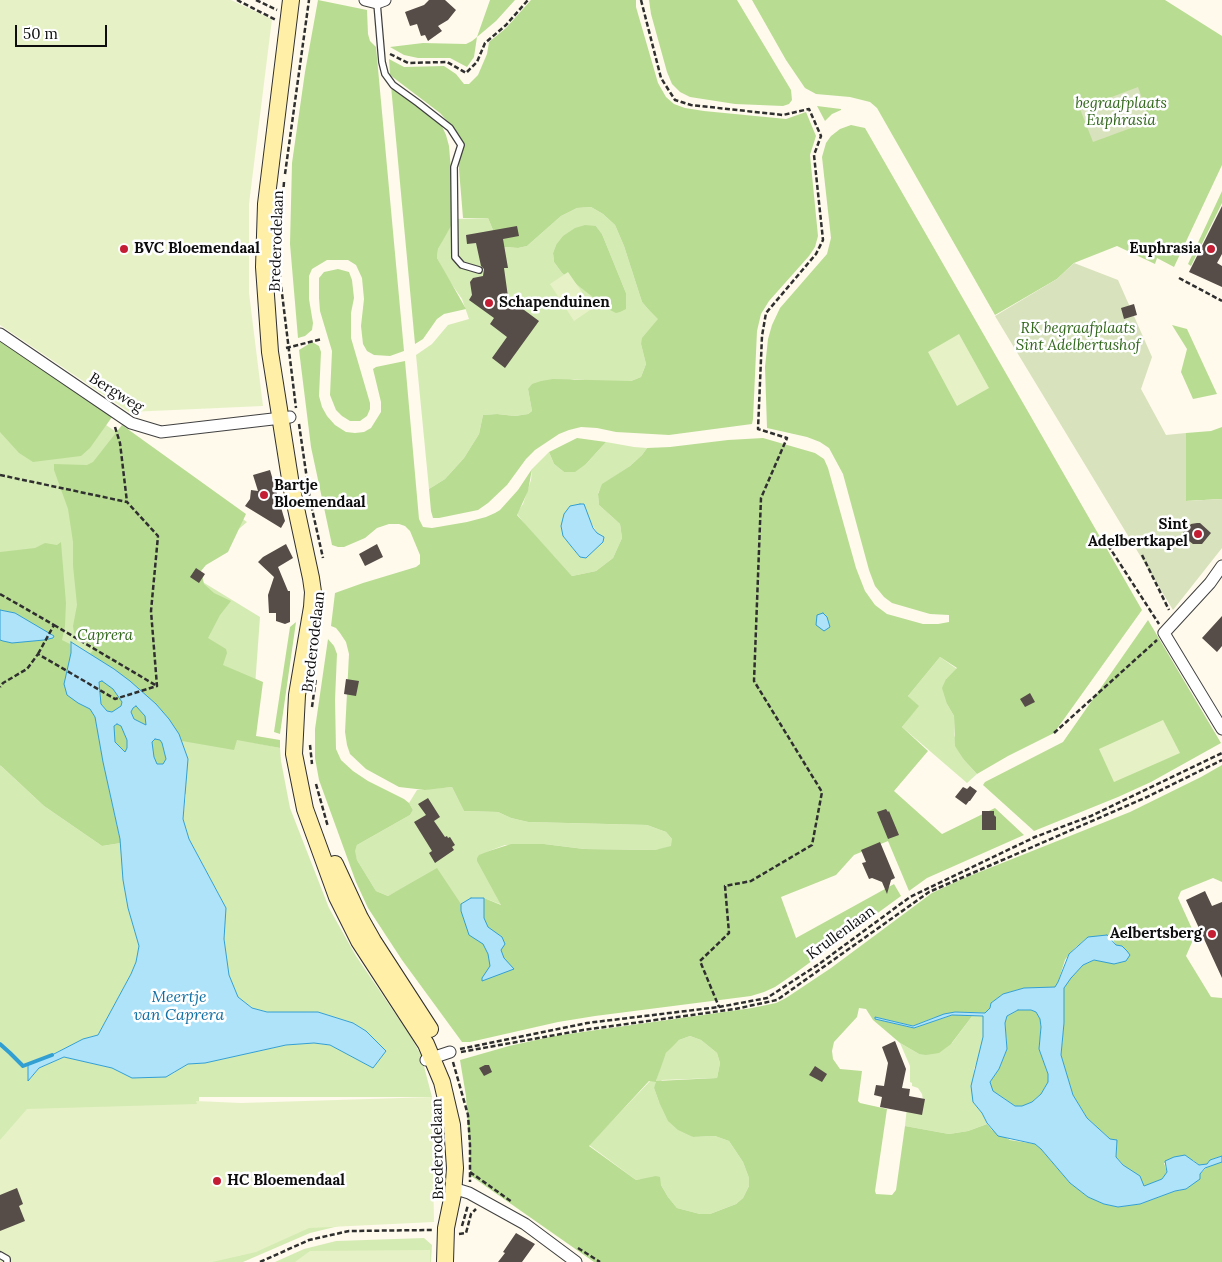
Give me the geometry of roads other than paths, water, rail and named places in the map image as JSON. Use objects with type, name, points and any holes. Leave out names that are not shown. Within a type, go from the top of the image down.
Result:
[{"type":"street","name":"Brederodelaan","points":[[302,0],[278,188],[274,277],[286,417],[306,529],[321,585],[314,626],[303,742],[311,787],[335,864],[373,941],[429,1027],[438,1056],[449,1070],[457,1098],[465,1151],[462,1207],[457,1228],[445,1255]]},
{"type":"street","points":[[365,0],[381,2]]},
{"type":"street","name":"Brederodelaan","points":[[279,346],[264,267],[266,204],[285,6]]},
{"type":"street","name":"Bergweg","points":[[0,334],[131,423],[162,432],[286,417]]},
{"type":"street","points":[[1222,566],[1210,583],[1164,633],[1222,729]]},
{"type":"street","points":[[462,1190],[525,1224],[576,1262]]},
{"type":"lane","points":[[381,2],[382,51],[385,74],[392,85],[450,128],[461,145],[454,166],[455,257],[462,265],[479,270]]},
{"type":"lane","points":[[0,1255],[7,1262]]},
{"type":"water","points":[[584,504],[593,528],[604,537],[603,542],[586,558],[580,557],[563,536],[561,526],[564,514],[570,506]]},
{"type":"water","points":[[0,610],[15,613],[54,636],[53,638],[12,643],[0,640]]},
{"type":"water","points":[[823,613],[827,617],[830,627],[824,631],[816,625],[817,615]]},
{"type":"water","name":"Meertje van Caprera","points":[[71,642],[130,681],[156,704],[179,734],[188,759],[183,819],[189,839],[226,908],[224,939],[229,975],[238,997],[252,1008],[267,1012],[318,1012],[353,1023],[366,1031],[386,1051],[373,1068],[330,1045],[314,1043],[286,1045],[205,1063],[188,1064],[166,1077],[132,1078],[112,1068],[64,1057],[39,1068],[28,1081],[28,1065],[83,1039],[98,1035],[131,974],[136,962],[139,946],[128,908],[123,880],[120,839],[95,717],[90,709],[67,695],[64,684],[71,653]],"holes":[[[102,681],[113,689],[122,702],[121,706],[112,712],[107,711],[101,704],[99,682]],[[136,706],[145,716],[146,725],[134,719],[131,712]],[[117,724],[121,726],[127,740],[125,752],[115,742],[114,726]],[[155,739],[160,740],[162,743],[166,759],[163,764],[157,764],[152,742]]]},
{"type":"water","points":[[471,898],[484,898],[484,918],[488,927],[502,937],[505,944],[501,950],[504,958],[514,969],[482,981],[490,966],[488,954],[483,944],[469,935],[461,911],[461,904]]},
{"type":"water","points":[[1107,935],[1116,945],[1122,946],[1130,955],[1126,961],[1114,964],[1094,960],[1083,965],[1064,988],[1064,1023],[1061,1055],[1073,1095],[1087,1118],[1110,1139],[1117,1140],[1116,1157],[1123,1165],[1140,1176],[1144,1186],[1162,1179],[1167,1172],[1165,1161],[1174,1157],[1185,1155],[1199,1165],[1207,1164],[1210,1160],[1222,1156],[1222,1162],[1205,1168],[1200,1174],[1200,1179],[1186,1189],[1175,1191],[1140,1204],[1118,1207],[1104,1204],[1088,1197],[1070,1183],[1035,1144],[998,1136],[987,1123],[973,1102],[971,1086],[983,1037],[983,1016],[952,1015],[914,1028],[875,1019],[875,1017],[913,1026],[944,1014],[955,1012],[985,1013],[990,1008],[991,1003],[1003,994],[1024,988],[1055,987],[1069,954],[1088,937]],"holes":[[[1018,1010],[1036,1012],[1040,1019],[1039,1049],[1048,1074],[1048,1082],[1041,1094],[1032,1102],[1022,1106],[1015,1106],[993,1091],[990,1082],[999,1069],[1007,1049],[1005,1023],[1007,1016]]]},
{"type":"waterway","points":[[0,1044],[23,1066],[52,1055]]},
{"type":"place","name":"BVC Bloemendaal","points":[[124,249]]},
{"type":"place","name":"Euphrasia","points":[[1211,249]]},
{"type":"place","name":"Schapenduinen","points":[[489,303]]},
{"type":"place","name":"Bartje Bloemendaal","points":[[264,495]]},
{"type":"place","name":"Sint Adelbertkapel","points":[[1198,534]]},
{"type":"place","name":"Aelbertsberg","points":[[1212,934]]},
{"type":"place","name":"HC Bloemendaal","points":[[217,1181]]},
{"type":"park label","name":"begraafplaats Euphrasia","points":[[1121,112]]},
{"type":"park label","name":"RK begraafplaats Sint Adelbertushof","points":[[1078,338]]},
{"type":"park label","name":"Caprera","points":[[105,636]]}]
